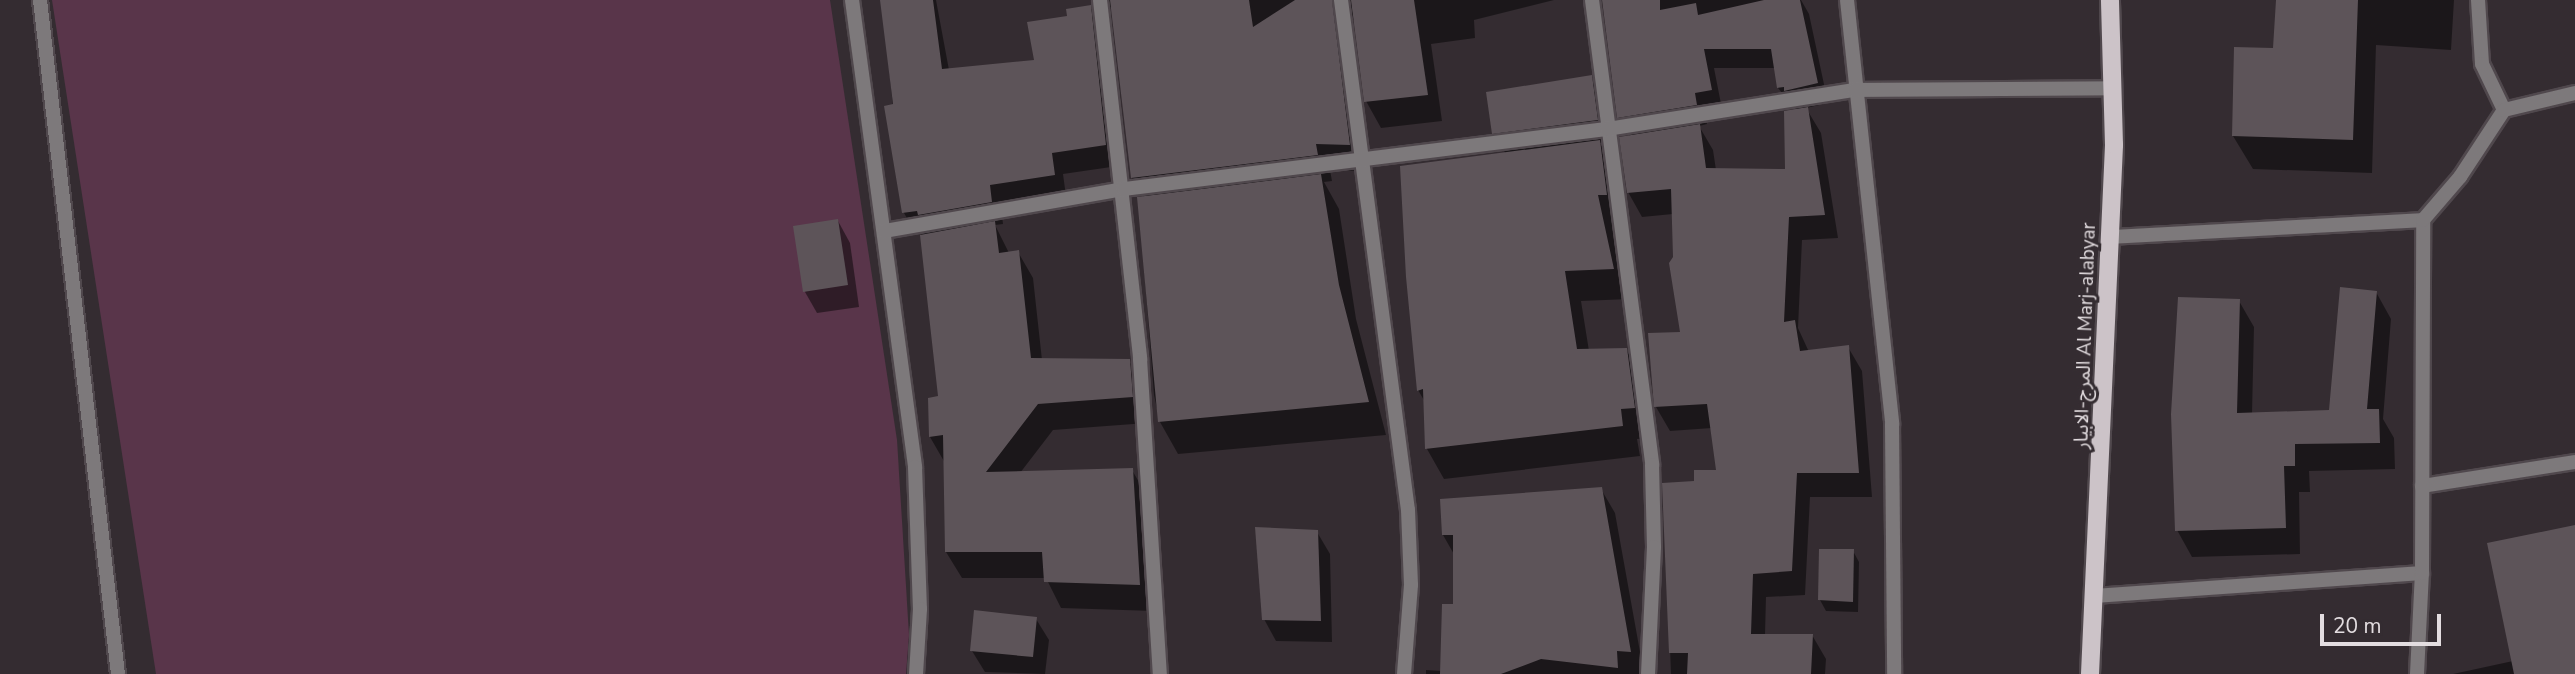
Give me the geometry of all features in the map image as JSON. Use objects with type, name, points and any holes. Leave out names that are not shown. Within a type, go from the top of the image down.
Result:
[{"type":"main road","name":"المرج-الابيار Al Marj-alabyar","points":[[2090,674],[2111,237],[2113,88],[2110,0]]},
{"type":"street","points":[[40,0],[118,674]]},
{"type":"street","points":[[852,0],[915,467],[920,609],[916,674]]},
{"type":"street","points":[[1100,0],[1125,189],[1150,469],[1160,674]]},
{"type":"street","points":[[1341,0],[1408,510],[1411,585],[1404,674]]},
{"type":"street","points":[[1592,0],[1652,465],[1654,547],[1648,674]]},
{"type":"street","points":[[1847,0],[1854,90],[1892,425],[1894,674]]},
{"type":"street","points":[[2478,0],[2482,64],[2504,110]]},
{"type":"street","points":[[885,231],[1125,189],[1608,129],[1854,90],[2113,88]]},
{"type":"street","points":[[2417,674],[2422,573],[2423,220],[2460,177],[2504,110],[2575,93]]},
{"type":"street","points":[[2111,237],[2423,220]]},
{"type":"street","points":[[2422,486],[2575,462]]},
{"type":"street","points":[[2094,596],[2422,573]]},
{"type":"shaded area","points":[[52,0],[830,0],[897,440],[909,635],[906,674],[156,674]]},
{"type":"building","points":[[880,0],[933,0],[942,69],[1034,60],[1027,22],[1067,16],[1066,9],[1091,5],[1106,145],[1052,153],[1055,175],[990,185],[992,202],[918,215],[917,211],[902,213],[884,106],[893,104]]},
{"type":"building","points":[[1110,0],[1249,0],[1253,27],[1295,0],[1332,0],[1350,145],[1316,144],[1318,155],[1131,178]]},
{"type":"building","points":[[1351,0],[1414,0],[1428,95],[1364,102]]},
{"type":"building","points":[[1602,0],[1660,0],[1660,10],[1696,3],[1698,15],[1764,0],[1800,0],[1818,83],[1784,91],[1784,87],[1777,88],[1771,49],[1704,49],[1712,90],[1695,93],[1697,105],[1617,118]]},
{"type":"building","points":[[2276,0],[2358,0],[2353,140],[2232,136],[2234,47],[2273,48]]},
{"type":"building","points":[[1592,75],[1598,120],[1492,134],[1486,92]]},
{"type":"building","points":[[1808,107],[1825,215],[1789,217],[1784,322],[1795,320],[1800,351],[1849,345],[1859,473],[1797,473],[1792,571],[1753,574],[1751,634],[1813,634],[1811,674],[1687,674],[1688,653],[1669,653],[1662,483],[1694,481],[1694,470],[1716,470],[1707,404],[1654,407],[1648,333],[1680,332],[1669,263],[1673,257],[1671,189],[1627,193],[1619,137],[1700,124],[1706,168],[1785,169],[1784,111]]},
{"type":"building","points":[[1600,140],[1607,195],[1598,195],[1614,269],[1565,271],[1577,349],[1627,348],[1635,408],[1621,409],[1623,426],[1425,449],[1423,389],[1417,391],[1406,277],[1400,166]]},
{"type":"building","points":[[1321,174],[1339,285],[1369,402],[1158,422],[1137,197]]},
{"type":"building","points":[[838,219],[848,285],[803,292],[793,226]]},
{"type":"building","points":[[995,221],[999,253],[1019,250],[1031,358],[1130,359],[1133,397],[1038,404],[986,472],[1133,468],[1140,585],[1044,582],[1042,552],[945,552],[943,435],[929,437],[928,398],[938,396],[920,235]]},
{"type":"building","points":[[2340,287],[2377,291],[2367,409],[2379,409],[2380,443],[2295,444],[2295,466],[2284,466],[2286,528],[2175,531],[2171,414],[2178,297],[2240,299],[2237,413],[2329,410]]},
{"type":"building","points":[[1602,487],[1631,652],[1617,651],[1618,668],[1541,659],[1501,674],[1440,674],[1442,604],[1453,604],[1453,535],[1442,535],[1440,499]]},
{"type":"building","points":[[2575,525],[2575,674],[2514,674],[2487,543]]},
{"type":"building","points":[[1255,527],[1318,530],[1321,621],[1262,620]]},
{"type":"building","points":[[1819,549],[1854,549],[1853,602],[1818,600]]},
{"type":"building","points":[[974,610],[1037,617],[1033,657],[970,651]]}]
